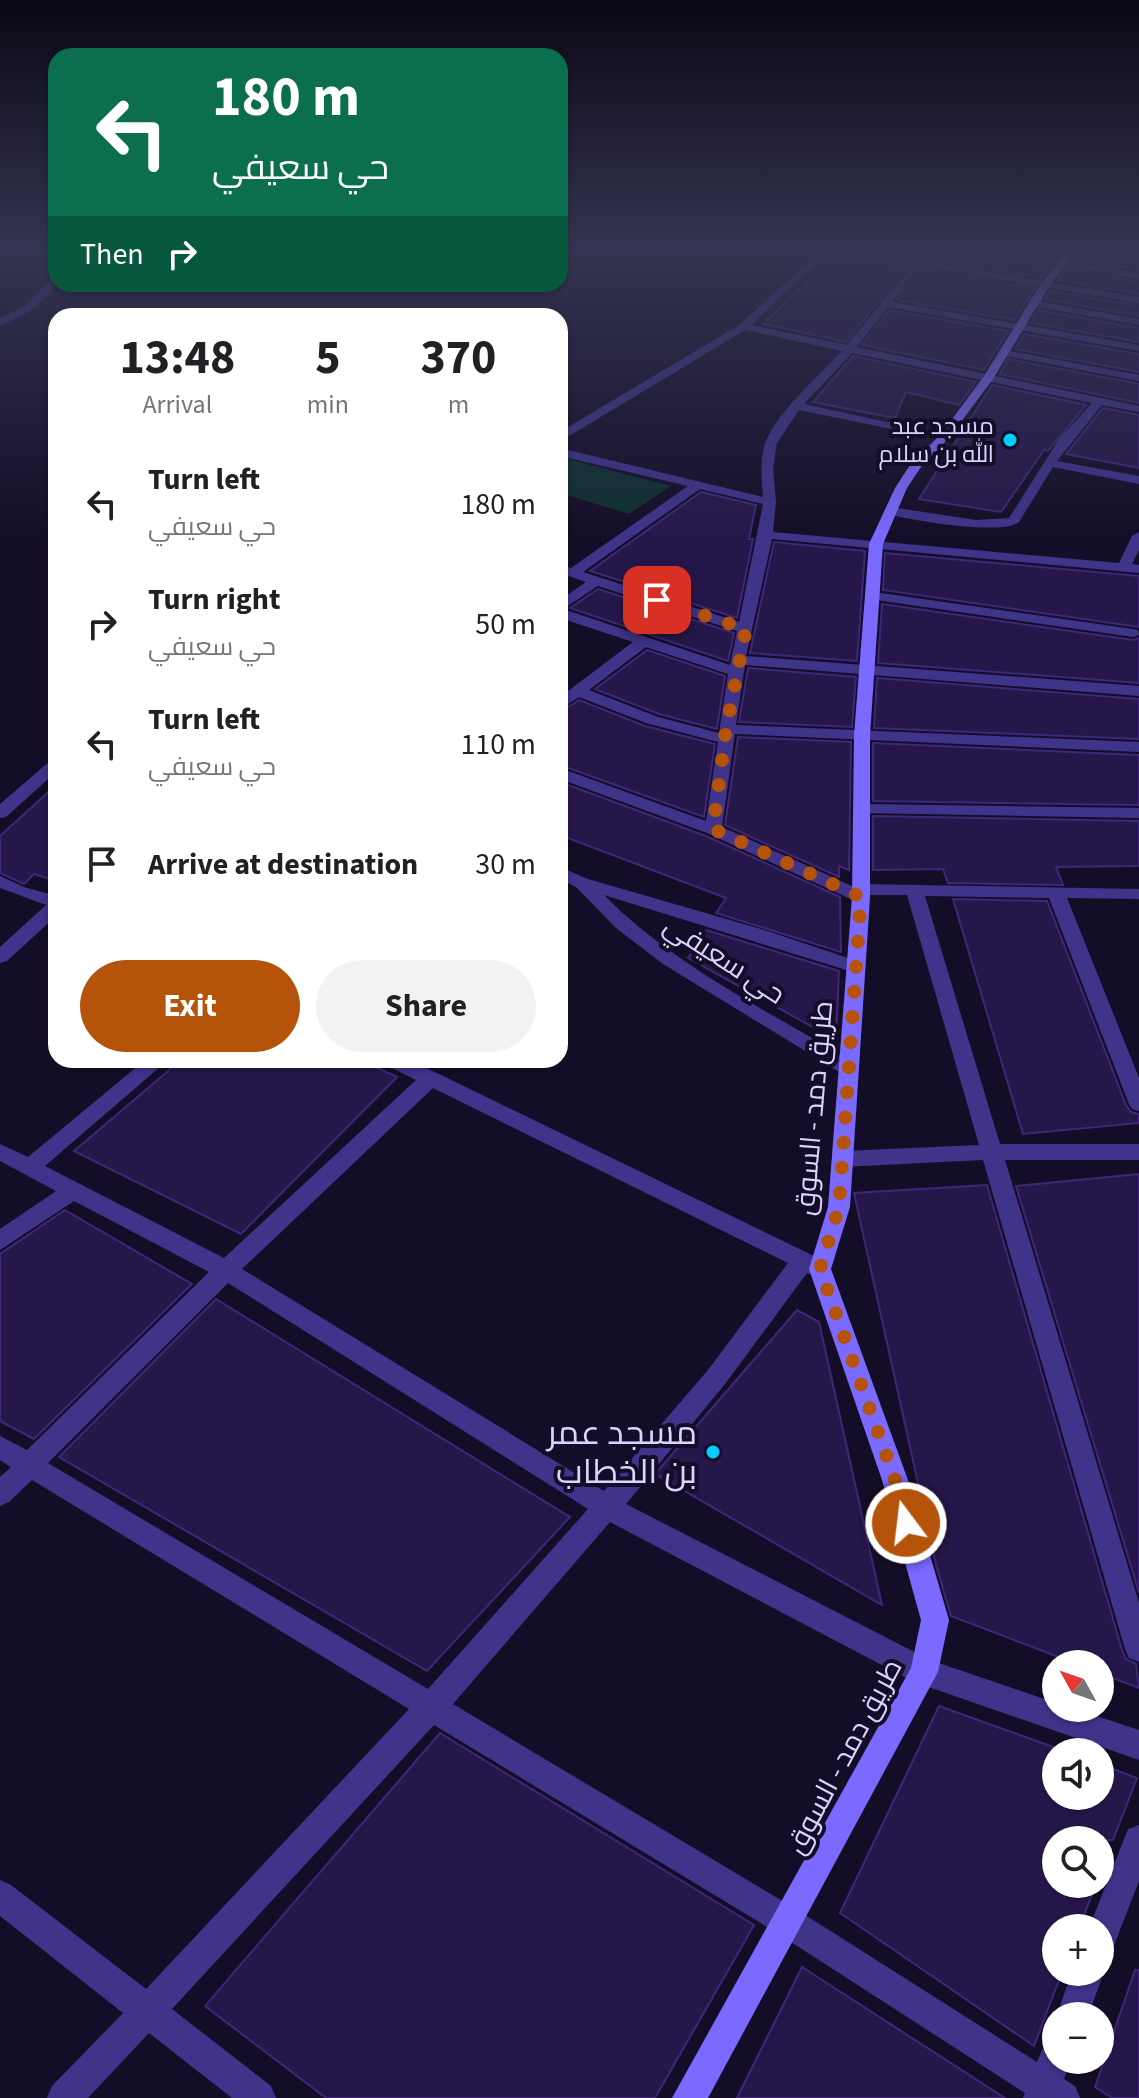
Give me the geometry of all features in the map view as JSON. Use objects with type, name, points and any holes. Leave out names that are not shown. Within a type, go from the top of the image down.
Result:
[{"type":"main road","name":"طريق دمد - السوق","points":[[689,2098],[924,1672],[935,1620],[895,1480],[812,1265],[839,1207],[861,893],[864,809],[862,735],[876,544],[916,465],[945,436],[1010,346]]},
{"type":"street","points":[[568,432],[712,346]]},
{"type":"street","points":[[830,346],[1139,409]]},
{"type":"street","points":[[713,829],[737,666],[766,535],[770,502],[767,468],[771,443],[796,406],[852,346]]},
{"type":"street","points":[[1005,353],[1139,378]]},
{"type":"street","points":[[891,511],[976,524],[1008,524],[1016,518],[1063,442],[1100,400]]},
{"type":"street","points":[[796,406],[945,436]]},
{"type":"street","points":[[568,454],[695,487],[770,502]]},
{"type":"street","points":[[1050,463],[1139,480]]},
{"type":"street","points":[[568,570],[695,487]]},
{"type":"street","points":[[766,535],[1139,569]]},
{"type":"street","points":[[1124,567],[1139,536]]},
{"type":"street","points":[[568,572],[746,629]]},
{"type":"street","points":[[568,600],[597,580]]},
{"type":"street","points":[[874,596],[1133,633]]},
{"type":"street","points":[[568,616],[643,642],[737,666],[869,668],[1139,691]]},
{"type":"street","points":[[568,698],[643,642]]},
{"type":"street","points":[[578,691],[652,720],[725,734],[862,735],[1139,747]]},
{"type":"street","points":[[0,813],[48,771]]},
{"type":"street","points":[[568,776],[713,829],[861,893],[914,890],[1139,894]]},
{"type":"street","points":[[864,809],[1139,813]]},
{"type":"street","points":[[568,876],[582,883],[754,933],[856,967]]},
{"type":"street","points":[[0,881],[48,901]]},
{"type":"street","name":"حي سعيفي","points":[[582,883],[622,924],[670,960],[848,1068]]},
{"type":"street","points":[[914,890],[1139,1649]]},
{"type":"street","points":[[1056,894],[1139,1104]]},
{"type":"street","points":[[0,957],[48,912]]},
{"type":"street","points":[[30,1167],[148,1068]]},
{"type":"street","points":[[64,2098],[433,1707],[812,1265],[410,1068]]},
{"type":"street","points":[[0,1494],[226,1270],[431,1078]]},
{"type":"street","points":[[0,1152],[226,1270],[607,1507],[924,1672],[1139,1745]]},
{"type":"street","points":[[843,1159],[990,1152],[1139,1152]]},
{"type":"street","points":[[0,1241],[73,1190]]},
{"type":"street","points":[[0,1447],[788,1922],[1051,2085]]},
{"type":"street","points":[[1111,1914],[1139,1840]]},
{"type":"street","points":[[0,1896],[259,2098]]},
{"type":"green space","points":[[568,459],[671,486],[629,514],[568,495]]},
{"type":"building","points":[[866,346],[999,346],[984,370]]},
{"type":"building","points":[[1017,346],[1092,346],[1139,354],[1139,372],[1015,349]]},
{"type":"building","points":[[853,356],[976,382],[959,405],[906,392],[895,418],[813,402]]},
{"type":"building","points":[[1008,359],[1139,384],[1139,403],[1000,374]]},
{"type":"building","points":[[992,385],[1086,405],[1048,451],[1044,450],[1001,512],[919,499]]},
{"type":"building","points":[[1103,408],[1139,415],[1139,468],[1066,454]]},
{"type":"building","points":[[701,492],[756,505],[749,539],[753,539],[737,618],[590,571]]},
{"type":"building","points":[[774,542],[865,551],[857,661],[750,653]]},
{"type":"building","points":[[885,553],[1139,576],[1139,627],[883,590]]},
{"type":"building","points":[[598,589],[734,633],[728,661],[570,608]]},
{"type":"building","points":[[882,604],[1133,640],[1139,638],[1139,683],[878,663]]},
{"type":"building","points":[[647,650],[725,676],[717,729],[659,714],[595,689]]},
{"type":"building","points":[[748,668],[856,677],[852,727],[739,722]]},
{"type":"building","points":[[877,678],[1139,699],[1139,739],[874,728]]},
{"type":"building","points":[[579,700],[645,726],[715,744],[704,817],[568,768],[568,707]]},
{"type":"building","points":[[738,737],[851,742],[849,870],[839,866],[839,877],[725,825]]},
{"type":"building","points":[[873,743],[1139,755],[1139,805],[873,801]]},
{"type":"building","points":[[568,785],[706,836],[840,897],[841,952],[716,913],[726,898],[568,838]]},
{"type":"building","points":[[48,792],[48,878],[34,874],[24,884],[0,873],[0,836]]},
{"type":"building","points":[[873,816],[1139,821],[1139,866],[1056,867],[1063,885],[948,883],[943,869],[873,870]]},
{"type":"building","points":[[953,899],[1047,901],[1126,1105],[1131,1112],[1139,1114],[1139,1123],[1023,1134]]},
{"type":"building","points":[[706,930],[839,971],[836,1040],[688,958]]},
{"type":"building","points":[[172,1068],[378,1068],[397,1077],[241,1234],[74,1151]]},
{"type":"building","points":[[1139,1174],[1139,1593],[1016,1186]]},
{"type":"building","points":[[987,1185],[1122,1650],[1126,1659],[1136,1664],[1139,1688],[1114,1678],[1114,1650],[1042,1651],[951,1616],[936,1565],[854,1193]]},
{"type":"building","points":[[65,1210],[192,1284],[34,1439],[0,1421],[0,1254]]},
{"type":"building","points":[[216,1299],[570,1517],[427,1671],[59,1457]]},
{"type":"building","points":[[797,1310],[819,1322],[882,1605],[655,1474]]},
{"type":"building","points":[[939,1706],[1042,1743],[1042,1810],[1114,1810],[1114,1769],[1137,1778],[1114,1837],[1114,1826],[1042,1826],[1042,1898],[1091,1898],[1084,1914],[1042,1914],[1042,1986],[1057,1986],[1051,2002],[1042,2002],[1042,2025],[1034,2046],[840,1913]]},
{"type":"building","points":[[440,1733],[754,1925],[655,2098],[326,2098],[205,2006]]},
{"type":"building","points":[[802,1967],[1005,2098],[737,2098]]},
{"type":"building","points":[[1135,1970],[1139,1970],[1139,2098],[1112,2098],[1095,2087],[1099,2074],[1114,2074],[1114,2031]]},
{"type":"place","name":"مسجد عبد الله بن سلام","points":[[1010,440]]},
{"type":"place","name":"مسجد عمر بن الخطاب","points":[[713,1452]]},
{"type":"route","points":[[657,600],[746,629],[726,729],[713,829],[861,897],[839,1207],[820,1269],[895,1480],[906,1523]]}]
